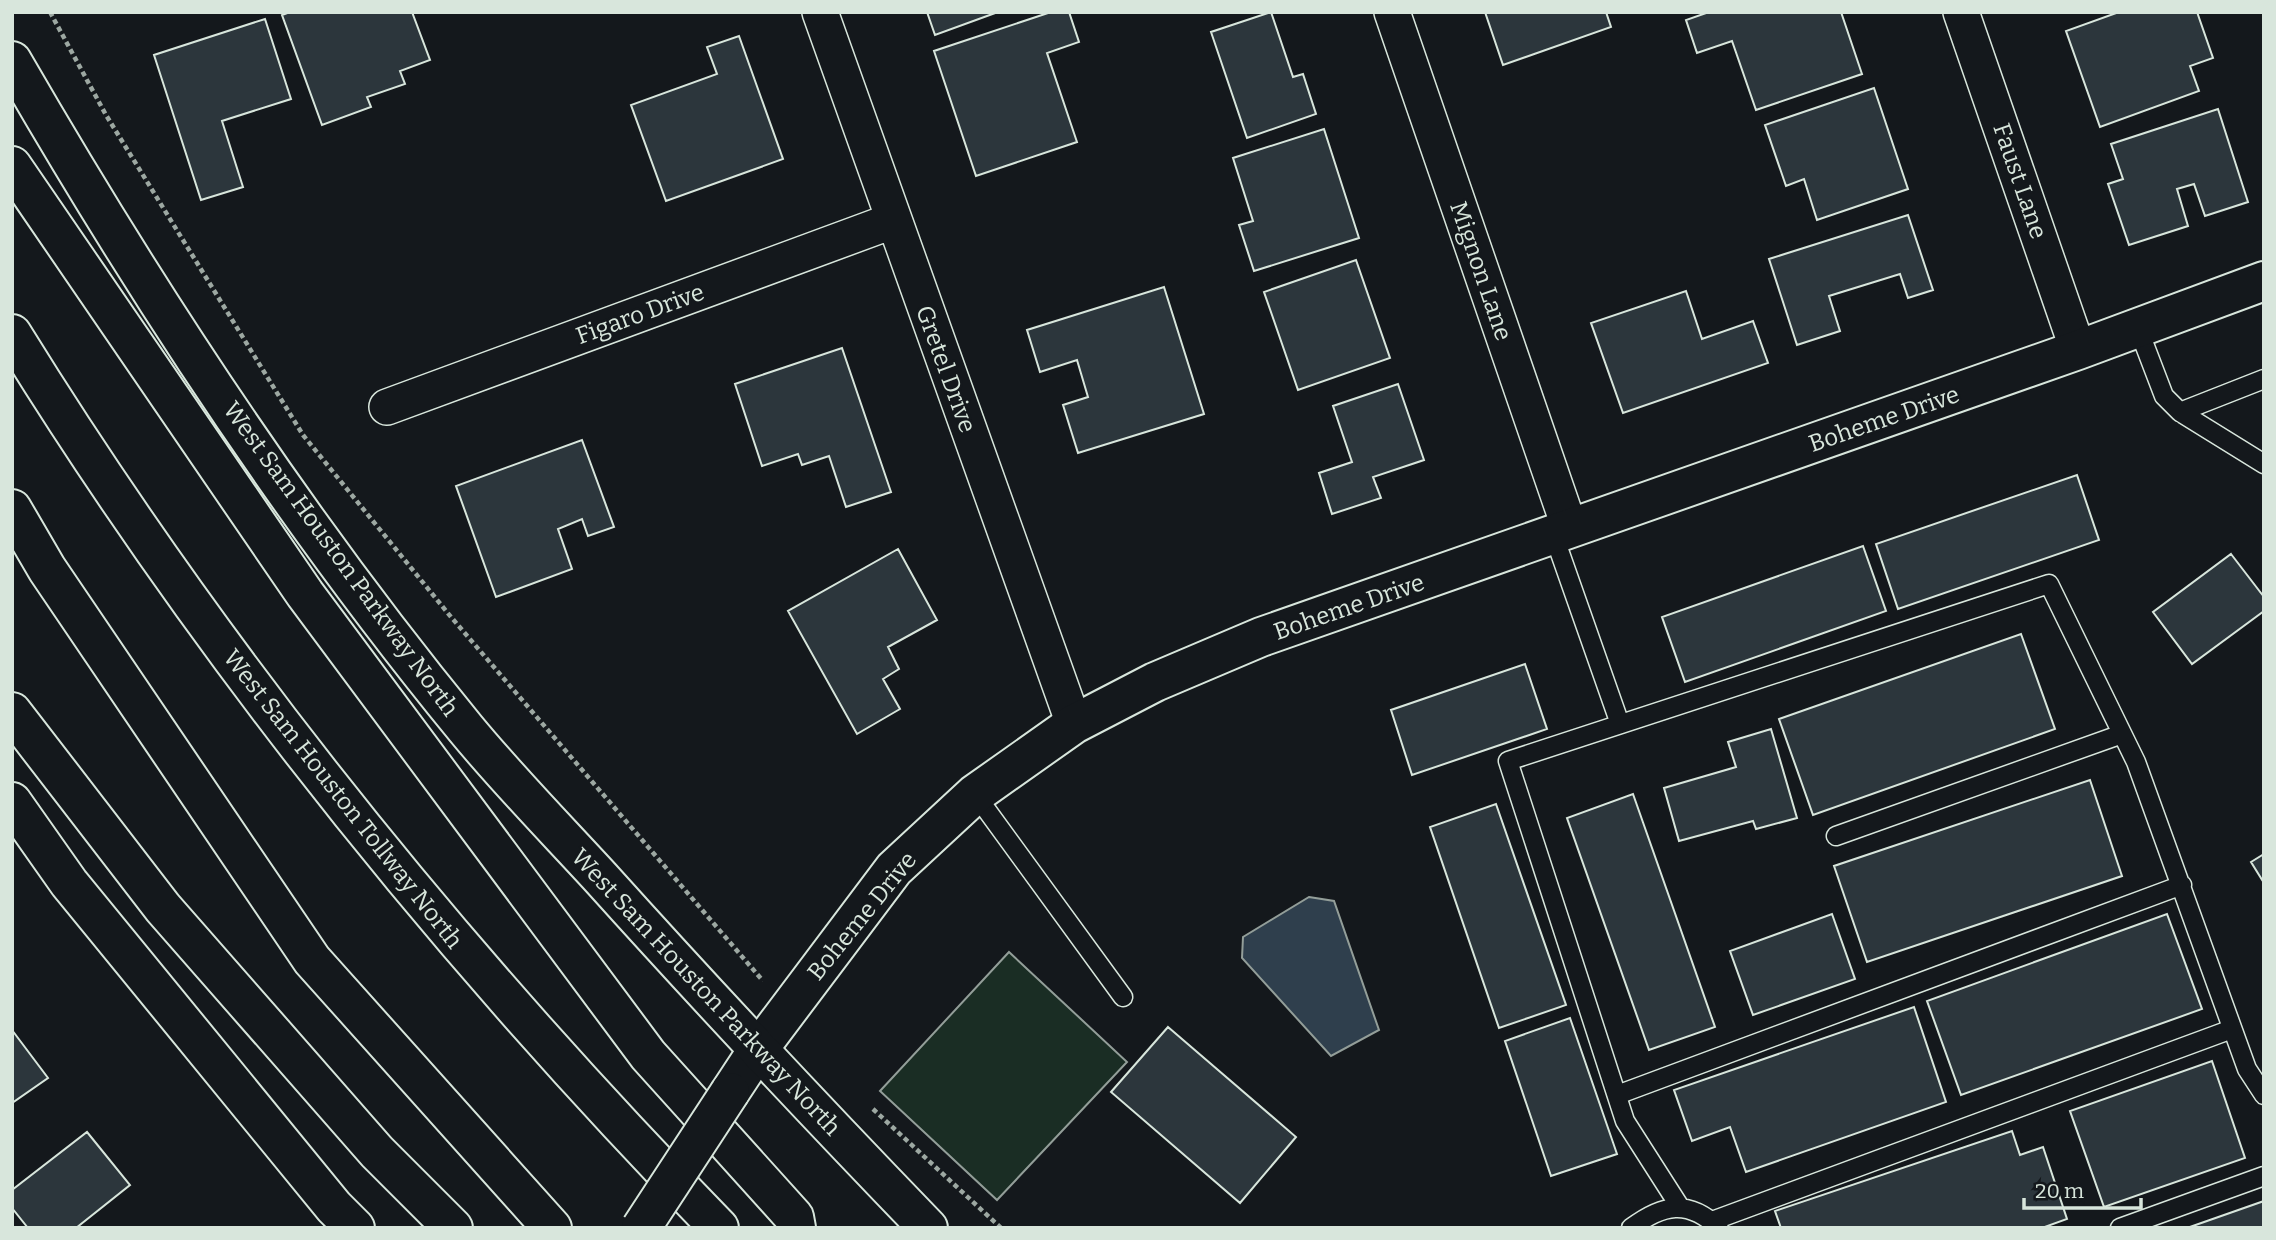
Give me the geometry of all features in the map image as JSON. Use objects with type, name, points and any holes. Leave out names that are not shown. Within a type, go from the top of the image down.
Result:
[{"type":"main road","name":"West Sam Houston Parkway North","points":[[12,61],[73,166],[260,455],[372,609],[467,730],[757,1051],[928,1228]]},
{"type":"main road","points":[[12,166],[305,594],[648,1055],[794,1217],[796,1228]]},
{"type":"main road","name":"Boheme Drive","points":[[640,1228],[757,1051],[894,869],[975,794],[1074,724],[1154,682],[1261,638],[2078,350],[2264,281]]},
{"type":"main road","name":"West Sam Houston Tollway North","points":[[12,334],[135,522],[226,650],[330,787],[483,974],[719,1228]]},
{"type":"main road","points":[[12,509],[47,569],[312,960],[552,1228]]},
{"type":"main road","points":[[12,712],[163,908],[377,1152],[453,1228]]},
{"type":"main road","points":[[12,802],[83,901],[325,1196],[355,1228]]},
{"type":"street","name":"Gretel Drive","points":[[820,12],[892,221],[1074,724]]},
{"type":"street","name":"Mignon Lane","points":[[1392,12],[1562,533]]},
{"type":"street","name":"Faust Lane","points":[[1961,12],[2078,350]]},
{"type":"street","name":"Figaro Drive","points":[[387,407],[892,221]]},
{"type":"lane","points":[[2138,328],[2164,396],[2180,412],[2264,464]]},
{"type":"lane","points":[[2180,412],[2264,379]]},
{"type":"lane","points":[[1562,533],[1620,724]]},
{"type":"lane","points":[[1680,1207],[1625,1121],[1507,761],[2049,584],[2151,800],[2247,1069],[2264,1095]]},
{"type":"lane","points":[[1836,836],[2122,734]]},
{"type":"lane","points":[[975,794],[1123,997]]},
{"type":"lane","points":[[1617,1095],[2182,885]]},
{"type":"lane","points":[[1631,1228],[1653,1212],[1680,1207],[1705,1214],[1716,1224],[2232,1029]]},
{"type":"lane","points":[[2120,1228],[2264,1176]]},
{"type":"path","points":[[50,12],[106,115],[303,435],[451,617],[736,946],[787,1012]]},
{"type":"path","points":[[863,1100],[1001,1228]]},
{"type":"green space","points":[[1009,952],[1127,1062],[997,1200],[880,1091]]},
{"type":"water","points":[[1309,897],[1334,901],[1379,1030],[1331,1056],[1242,958],[1243,937]]},
{"type":"building","points":[[290,12],[412,12],[430,60],[400,71],[405,84],[367,97],[371,107],[322,125],[282,15]]},
{"type":"building","points":[[927,12],[998,12],[935,35]]},
{"type":"building","points":[[1051,12],[1069,12],[1079,42],[1047,53],[1077,142],[976,176],[934,51]]},
{"type":"building","points":[[1271,12],[1293,77],[1303,74],[1316,114],[1247,138],[1211,32]]},
{"type":"building","points":[[1485,12],[1606,12],[1611,27],[1503,65]]},
{"type":"building","points":[[1709,12],[1841,12],[1862,74],[1756,110],[1732,41],[1697,53],[1686,20]]},
{"type":"building","points":[[2119,12],[2197,12],[2213,58],[2190,66],[2199,91],[2100,127],[2066,31]]},
{"type":"building","points":[[265,19],[291,99],[222,121],[243,187],[201,200],[154,55]]},
{"type":"building","points":[[739,36],[783,159],[666,201],[631,105],[717,74],[707,47]]},
{"type":"building","points":[[1874,88],[1908,189],[1817,220],[1804,179],[1786,186],[1765,125]]},
{"type":"building","points":[[2218,109],[2248,202],[2205,216],[2194,184],[2177,189],[2188,226],[2129,245],[2108,184],[2123,179],[2111,144]]},
{"type":"building","points":[[1324,129],[1359,238],[1254,271],[1239,225],[1253,221],[1233,158]]},
{"type":"building","points":[[1908,215],[1933,290],[1908,298],[1900,274],[1829,296],[1840,331],[1797,345],[1769,259]]},
{"type":"building","points":[[1356,260],[1390,358],[1298,390],[1264,292]]},
{"type":"building","points":[[1164,287],[1204,414],[1078,453],[1063,405],[1088,397],[1077,360],[1040,372],[1027,330]]},
{"type":"building","points":[[1686,291],[1702,339],[1753,321],[1768,363],[1623,413],[1591,323]]},
{"type":"building","points":[[842,348],[891,492],[846,507],[829,456],[802,465],[798,454],[762,466],[735,384]]},
{"type":"building","points":[[1398,384],[1424,460],[1373,477],[1381,498],[1332,514],[1319,473],[1352,462],[1333,406]]},
{"type":"building","points":[[582,440],[614,527],[588,536],[582,519],[558,529],[572,569],[496,597],[456,486]]},
{"type":"building","points":[[2077,475],[2099,540],[1898,609],[1876,544]]},
{"type":"building","points":[[1863,546],[1886,611],[1685,682],[1662,617]]},
{"type":"building","points":[[898,549],[937,620],[888,647],[899,669],[883,679],[900,709],[857,734],[788,611]]},
{"type":"building","points":[[2231,554],[2264,597],[2264,611],[2192,664],[2153,612]]},
{"type":"building","points":[[2021,634],[2055,729],[1813,815],[1779,719]]},
{"type":"building","points":[[1525,664],[1547,729],[1412,775],[1391,710]]},
{"type":"building","points":[[1771,729],[1797,818],[1756,829],[1753,821],[1679,841],[1664,788],[1736,767],[1728,742]]},
{"type":"building","points":[[2090,780],[2122,876],[1867,962],[1834,866]]},
{"type":"building","points":[[1633,794],[1715,1027],[1649,1050],[1567,818]]},
{"type":"building","points":[[1496,804],[1566,1005],[1499,1028],[1430,827]]},
{"type":"building","points":[[2264,854],[2264,883],[2251,862]]},
{"type":"building","points":[[1832,914],[1855,979],[1753,1015],[1730,951]]},
{"type":"building","points":[[2167,914],[2202,1009],[1961,1095],[1927,1001]]},
{"type":"building","points":[[1914,1007],[1946,1102],[1746,1172],[1730,1127],[1692,1141],[1674,1090]]},
{"type":"building","points":[[1570,1018],[1617,1154],[1551,1176],[1505,1041]]},
{"type":"building","points":[[1168,1027],[1296,1137],[1240,1203],[1111,1092]]},
{"type":"building","points":[[12,1030],[48,1078],[12,1103]]},
{"type":"building","points":[[2212,1061],[2245,1158],[2104,1207],[2070,1111]]},
{"type":"building","points":[[2012,1131],[2020,1155],[2043,1147],[2067,1219],[2042,1228],[1781,1228],[1775,1211]]},
{"type":"building","points":[[87,1132],[130,1185],[76,1228],[28,1228],[12,1208],[12,1190]]},
{"type":"building","points":[[2264,1201],[2264,1228],[2187,1228]]}]
